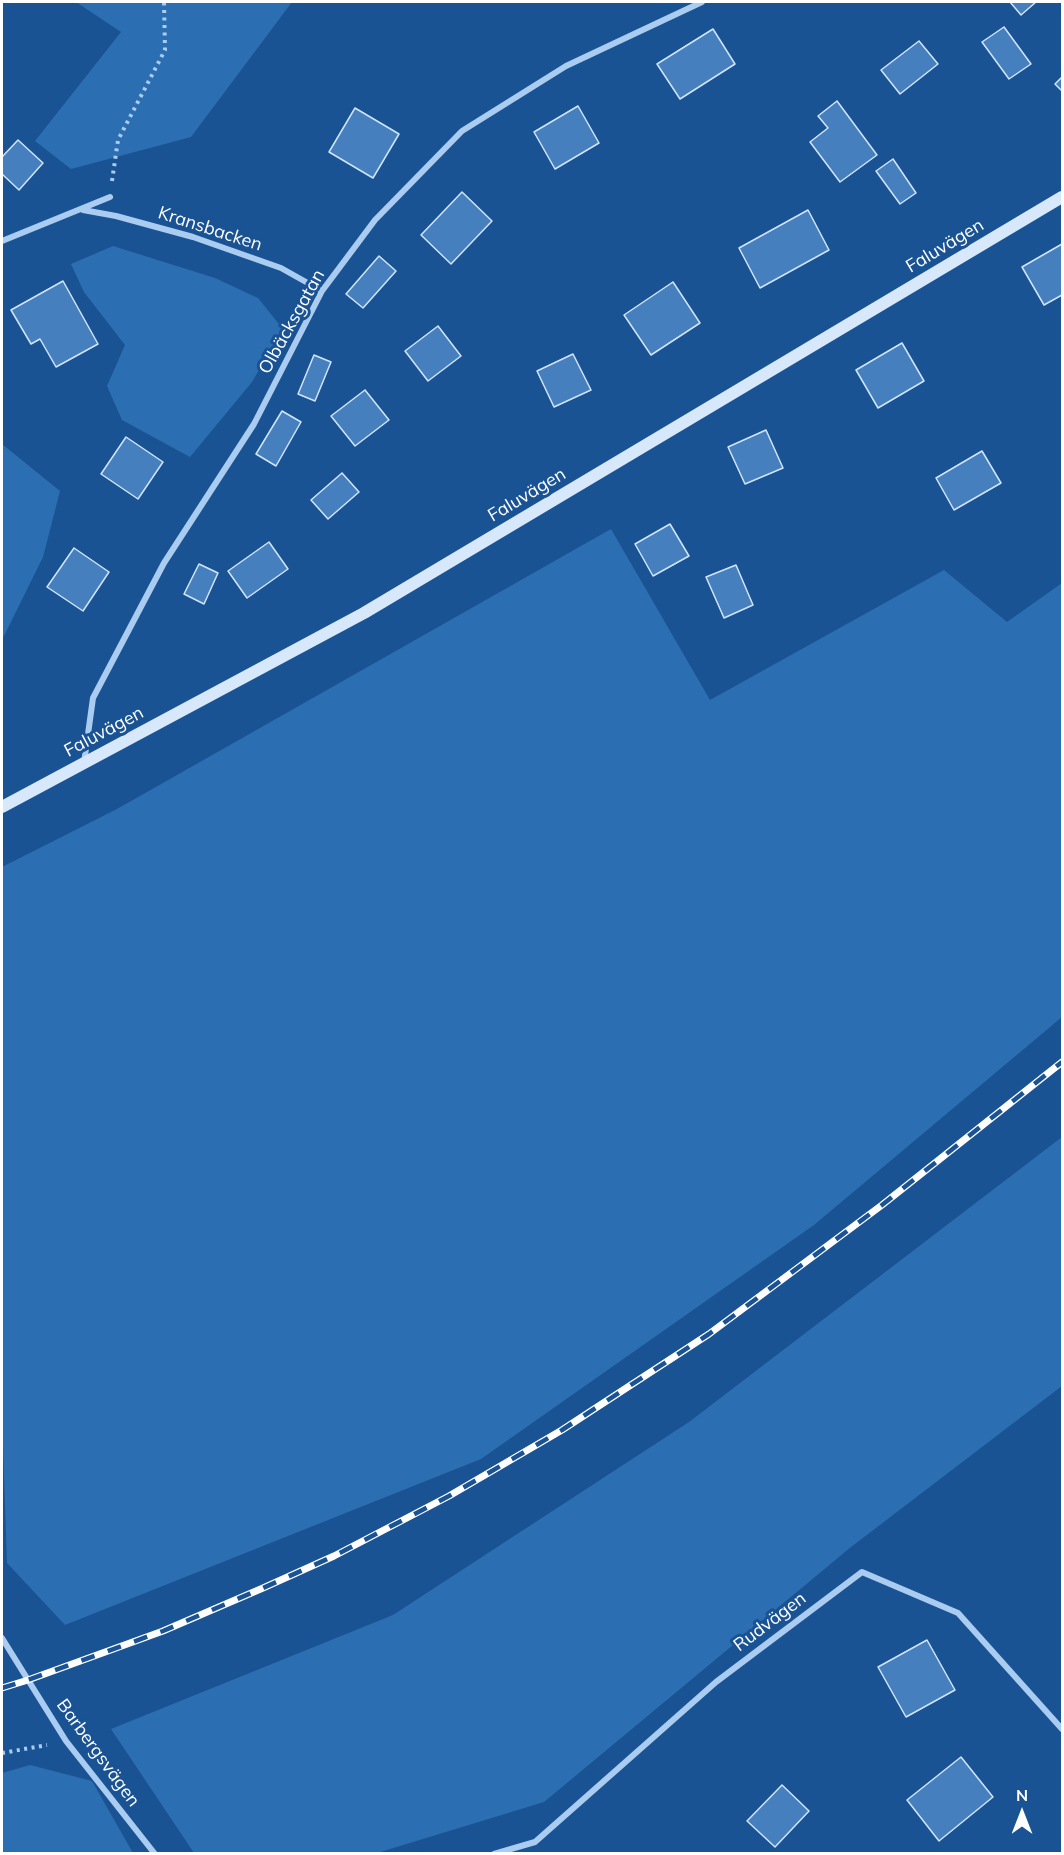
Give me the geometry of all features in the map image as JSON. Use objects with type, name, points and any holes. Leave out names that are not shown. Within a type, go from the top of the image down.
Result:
[{"type":"street","name":"Olbäcksgatan","points":[[84,763],[93,698],[164,563],[254,424],[322,291],[375,220],[462,131],[566,66],[702,2]]},
{"type":"street","name":"Faluvägen","points":[[2,807],[364,613],[1062,196]]},
{"type":"street","points":[[2,241],[83,210],[110,197]]},
{"type":"street","name":"Kransbacken","points":[[83,210],[116,216],[194,237],[281,268],[322,291]]},
{"type":"street","name":"Rudvägen","points":[[494,1854],[535,1842],[716,1682],[862,1572],[958,1613],[1062,1729]]},
{"type":"street","name":"Barbergsvägen","points":[[2,1638],[66,1741],[155,1854]]},
{"type":"path","points":[[110,197],[118,140],[165,50],[164,2]]},
{"type":"path","points":[[2,1753],[66,1741]]},
{"type":"shaded area","points":[[76,2],[292,2],[191,137],[71,169],[35,141],[121,32]]},
{"type":"shaded area","points":[[113,246],[215,278],[258,298],[283,329],[252,382],[190,457],[122,420],[107,386],[125,345],[84,292],[71,264]]},
{"type":"shaded area","points":[[2,444],[60,491],[43,557],[2,639]]},
{"type":"shaded area","points":[[611,529],[710,700],[944,570],[1007,622],[1062,583],[1062,1017],[814,1225],[481,1459],[65,1625],[7,1563],[2,1417],[2,867],[117,809]]},
{"type":"shaded area","points":[[1062,1137],[1062,1386],[851,1547],[544,1802],[377,1853],[194,1853],[111,1729],[393,1615],[689,1422]]},
{"type":"shaded area","points":[[30,1765],[92,1781],[133,1853],[2,1853],[2,1773]]},
{"type":"building","points":[[1010,2],[1036,2],[1021,15]]},
{"type":"building","points":[[1004,27],[1031,64],[1009,79],[982,42]]},
{"type":"building","points":[[713,29],[735,64],[680,99],[657,64]]},
{"type":"building","points":[[919,41],[938,64],[900,94],[881,70]]},
{"type":"building","points":[[1062,77],[1062,91],[1055,84]]},
{"type":"building","points":[[837,101],[877,155],[840,182],[810,142],[828,128],[818,116]]},
{"type":"building","points":[[578,106],[599,143],[555,169],[534,132]]},
{"type":"building","points":[[355,108],[399,134],[373,178],[329,152]]},
{"type":"building","points":[[18,140],[43,163],[19,190],[2,174],[2,157]]},
{"type":"building","points":[[893,159],[916,193],[900,204],[876,171]]},
{"type":"building","points":[[462,192],[492,221],[451,264],[421,235]]},
{"type":"building","points":[[808,210],[829,250],[760,288],[739,248]]},
{"type":"building","points":[[1062,244],[1062,295],[1044,305],[1022,267]]},
{"type":"building","points":[[379,256],[396,271],[363,308],[346,294]]},
{"type":"building","points":[[63,281],[98,344],[56,367],[40,339],[31,344],[11,310]]},
{"type":"building","points":[[673,282],[700,323],[651,355],[624,315]]},
{"type":"building","points":[[438,326],[461,356],[428,381],[405,351]]},
{"type":"building","points":[[902,343],[924,381],[878,408],[856,370]]},
{"type":"building","points":[[573,354],[591,390],[554,407],[537,371]]},
{"type":"building","points":[[314,355],[331,362],[315,401],[298,394]]},
{"type":"building","points":[[365,390],[389,420],[355,446],[331,416]]},
{"type":"building","points":[[282,411],[301,422],[276,466],[256,454]]},
{"type":"building","points":[[766,430],[783,468],[745,484],[728,447]]},
{"type":"building","points":[[126,437],[163,462],[138,499],[101,474]]},
{"type":"building","points":[[982,451],[1001,483],[954,510],[936,478]]},
{"type":"building","points":[[342,473],[359,492],[328,519],[311,500]]},
{"type":"building","points":[[670,524],[689,556],[653,576],[635,544]]},
{"type":"building","points":[[269,542],[288,569],[247,598],[228,571]]},
{"type":"building","points":[[74,548],[109,572],[83,611],[47,587]]},
{"type":"building","points":[[199,564],[218,573],[204,604],[184,594]]},
{"type":"building","points":[[736,565],[753,605],[724,618],[706,577]]},
{"type":"building","points":[[927,1640],[955,1690],[906,1717],[878,1667]]},
{"type":"building","points":[[961,1757],[993,1797],[939,1841],[907,1800]]},
{"type":"building","points":[[782,1785],[809,1811],[775,1847],[747,1821]]},
{"type":"railway","points":[[2,1688],[163,1631],[334,1556],[449,1496],[562,1430],[709,1334],[882,1205],[1062,1062]]}]
